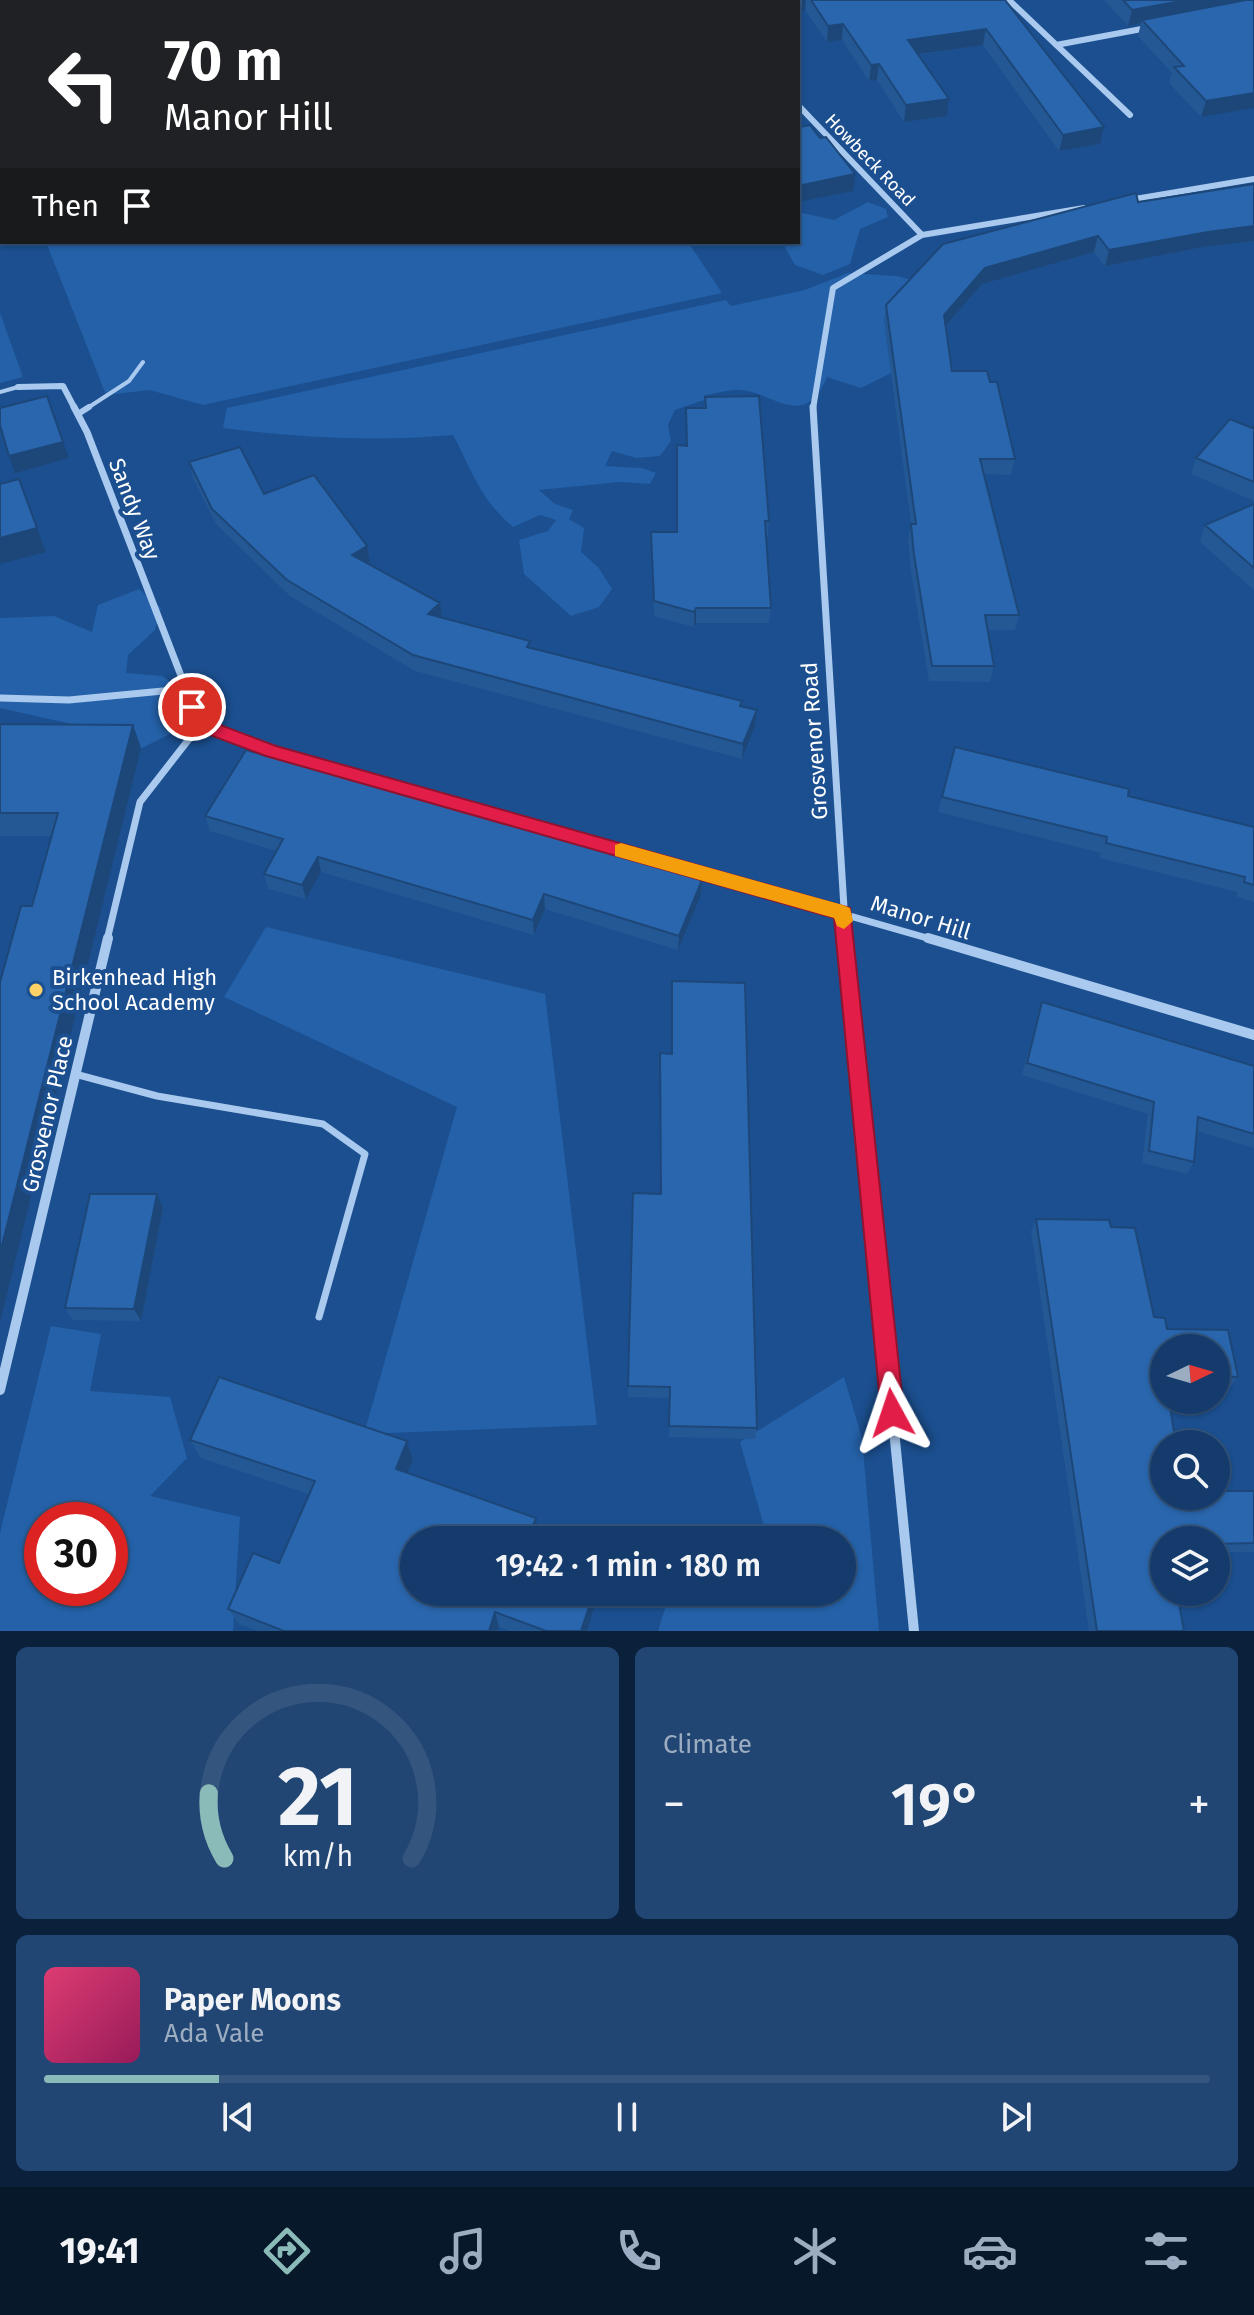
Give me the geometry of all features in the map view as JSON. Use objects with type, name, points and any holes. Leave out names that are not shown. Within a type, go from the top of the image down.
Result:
[{"type":"street","points":[[1009,0],[1130,115]]},
{"type":"street","points":[[1056,45],[1162,26]]},
{"type":"street","name":"Howbeck Road","points":[[800,107],[922,235]]},
{"type":"street","points":[[1123,201],[1254,179]]},
{"type":"street","name":"Grosvenor Road","points":[[914,1631],[843,913],[811,418],[833,288],[922,235],[1092,207]]},
{"type":"street","name":"Sandy Way","points":[[18,387],[63,386],[78,414],[184,689]]},
{"type":"street","points":[[0,698],[69,700],[184,689],[200,725]]},
{"type":"street","name":"Manor Hill","points":[[200,725],[272,751],[843,913],[1254,1035]]},
{"type":"street","name":"Grosvenor Place","points":[[0,1390],[140,802],[200,725]]},
{"type":"lane","points":[[78,414],[129,381],[143,362]]},
{"type":"lane","points":[[0,392],[18,387]]},
{"type":"lane","points":[[75,1074],[157,1096],[323,1124],[365,1154],[319,1317]]},
{"type":"shaded area","points":[[868,202],[886,209],[888,217],[860,229],[850,264],[823,275],[795,265],[783,244],[800,244],[800,212],[834,220]]},
{"type":"shaded area","points":[[47,244],[689,244],[722,293],[203,405],[150,390],[106,395]]},
{"type":"shaded area","points":[[848,273],[897,276],[925,284],[895,371],[861,388],[827,377],[818,393],[799,406],[741,390],[703,396],[707,399],[675,410],[668,425],[671,441],[660,456],[636,458],[612,451],[605,466],[642,468],[656,473],[650,484],[620,482],[539,490],[555,504],[573,510],[569,519],[584,528],[581,552],[598,567],[612,589],[599,607],[571,616],[524,574],[519,540],[548,531],[556,520],[540,515],[513,527],[484,495],[453,435],[338,438],[223,428],[227,408],[726,300],[731,306],[805,290]]},
{"type":"shaded area","points":[[0,313],[23,377],[0,383]]},
{"type":"shaded area","points":[[139,589],[161,608],[155,630],[128,655],[126,673],[162,676],[191,696],[180,729],[136,751],[76,725],[0,708],[0,618],[54,616],[92,632],[98,605]]},
{"type":"shaded area","points":[[266,927],[545,994],[597,1425],[364,1434],[457,1107],[224,997]]},
{"type":"shaded area","points":[[51,1326],[101,1334],[90,1391],[170,1397],[187,1458],[150,1496],[240,1517],[233,1631],[0,1631],[0,1533]]},
{"type":"shaded area","points":[[844,1377],[862,1438],[879,1631],[658,1631],[666,1606],[856,1606],[856,1526],[764,1526],[740,1442]]},
{"type":"building","points":[[811,0],[1005,0],[1104,127],[1063,135],[986,29],[908,40],[949,99],[906,105],[879,64],[871,65],[843,24],[828,26]]},
{"type":"building","points":[[1123,0],[1187,0],[1132,10]]},
{"type":"building","points":[[1254,0],[1254,93],[1206,101],[1174,67],[1184,66],[1142,20]]},
{"type":"building","points":[[810,125],[820,138],[826,137],[855,174],[800,186],[800,127]]},
{"type":"building","points":[[1254,184],[1254,226],[1109,250],[1098,236],[985,268],[944,315],[952,371],[987,371],[990,382],[997,382],[1015,459],[980,459],[1019,615],[985,615],[994,666],[932,666],[914,555],[911,524],[916,524],[886,305],[943,244],[1136,193],[1138,202]]},
{"type":"building","points":[[47,396],[63,442],[9,456],[0,425],[0,408]]},
{"type":"building","points":[[759,396],[769,521],[765,521],[771,608],[696,608],[694,612],[654,601],[651,532],[677,532],[677,445],[687,446],[686,408],[706,408],[705,397]]},
{"type":"building","points":[[1230,419],[1252,428],[1254,426],[1254,482],[1196,458]]},
{"type":"building","points":[[240,447],[264,494],[314,475],[367,546],[352,555],[440,603],[428,614],[530,641],[527,647],[742,701],[740,706],[757,710],[743,744],[413,655],[287,580],[212,509],[189,462]]},
{"type":"building","points":[[19,479],[37,528],[0,538],[0,484]]},
{"type":"building","points":[[1254,504],[1254,568],[1205,525]]},
{"type":"building","name":"Birkenhead High School Academy","points":[[0,724],[133,725],[0,1253],[0,982],[21,906],[32,906],[58,813],[0,813]]},
{"type":"building","points":[[955,747],[1129,789],[1128,796],[1254,827],[1254,885],[1244,882],[1245,877],[1106,843],[1107,837],[942,797]]},
{"type":"building","points":[[246,750],[702,880],[679,936],[544,894],[533,920],[318,857],[302,885],[264,874],[283,839],[205,816]]},
{"type":"building","points":[[672,981],[745,983],[757,1428],[669,1426],[670,1387],[628,1386],[633,1193],[661,1194],[660,1053],[672,1054]]},
{"type":"building","points":[[1042,1002],[1254,1066],[1254,1134],[1198,1117],[1194,1162],[1149,1151],[1154,1102],[1027,1063]]},
{"type":"building","points":[[90,1194],[157,1194],[134,1309],[65,1308]]},
{"type":"building","points":[[1036,1219],[1109,1220],[1111,1227],[1135,1228],[1154,1317],[1165,1318],[1167,1329],[1228,1330],[1229,1334],[1150,1334],[1150,1414],[1171,1414],[1174,1430],[1150,1430],[1150,1510],[1230,1510],[1230,1491],[1254,1491],[1254,1543],[1230,1544],[1230,1526],[1150,1526],[1150,1606],[1180,1606],[1184,1631],[1097,1631]]},
{"type":"building","points":[[1230,1339],[1238,1377],[1230,1377]]},
{"type":"building","points":[[219,1377],[407,1441],[396,1469],[536,1518],[533,1526],[400,1526],[400,1606],[589,1606],[581,1631],[546,1631],[495,1612],[489,1631],[284,1631],[228,1609],[253,1553],[279,1563],[315,1481],[190,1440]]},
{"type":"slow traffic","points":[[621,850],[843,913],[844,921]]},
{"type":"place","name":"Birkenhead High School Academy","points":[[36,990]]},
{"type":"route","points":[[192,707],[200,725],[272,751],[843,913],[892,1413]]}]
